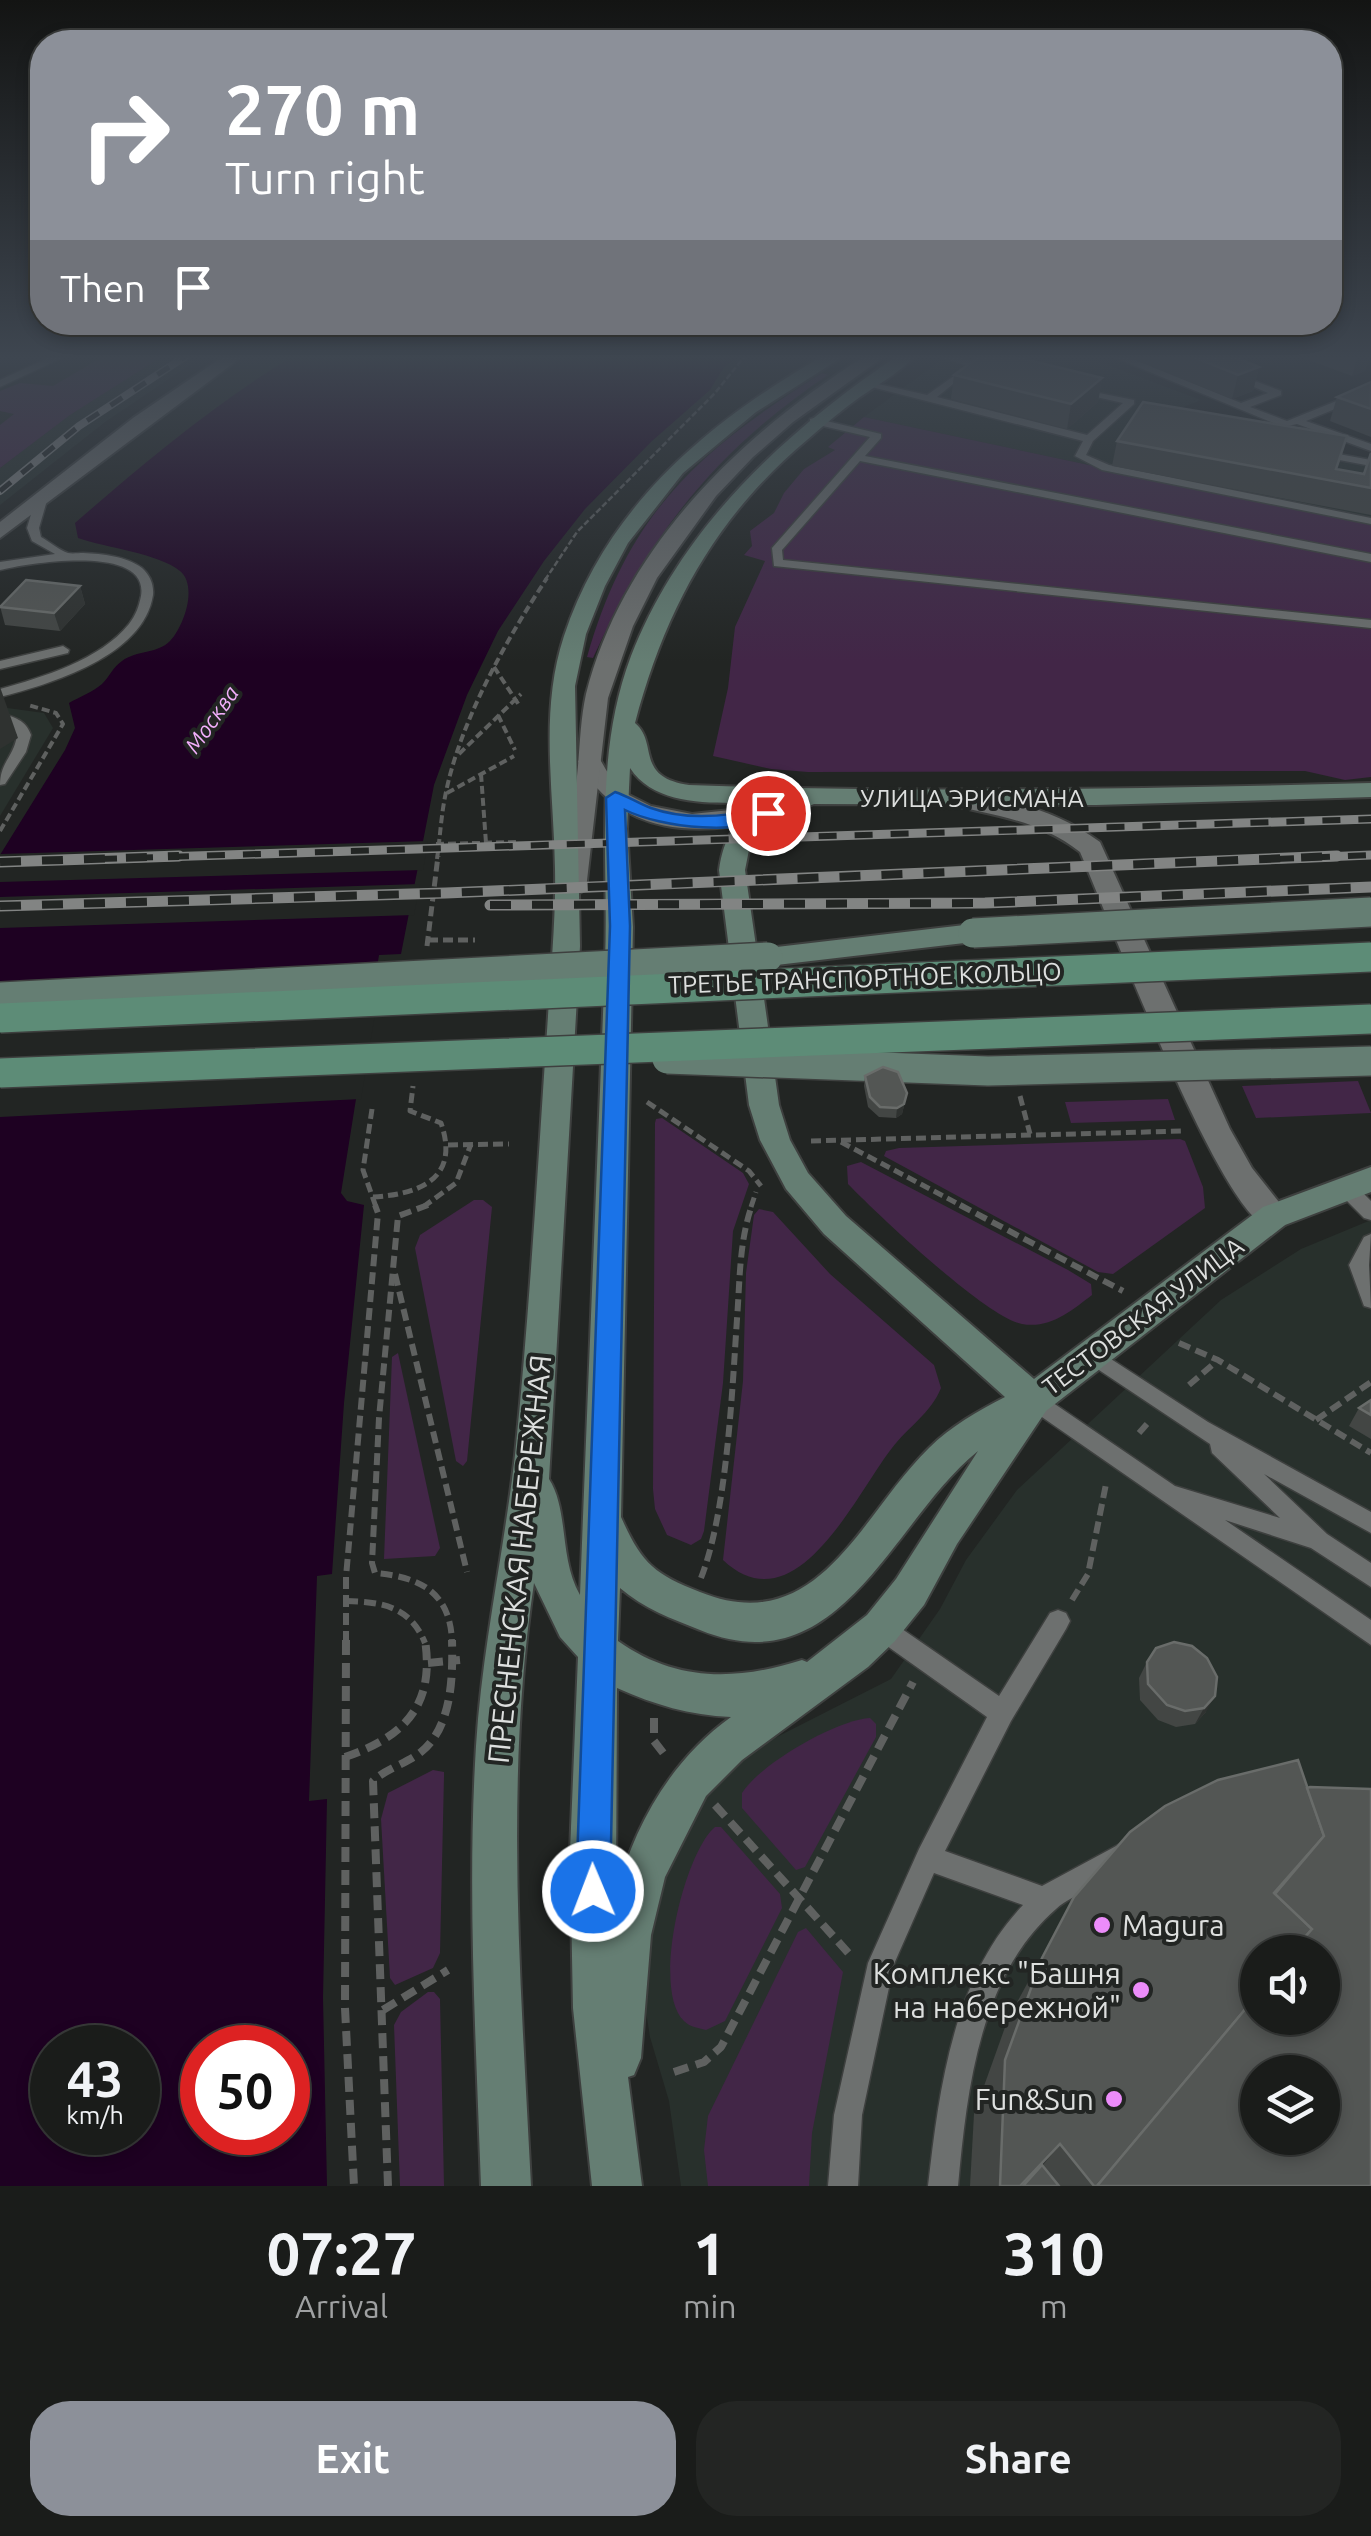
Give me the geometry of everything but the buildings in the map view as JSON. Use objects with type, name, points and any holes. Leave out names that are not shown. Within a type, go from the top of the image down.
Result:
[{"type":"main road","name":"ПРЕСНЕНСКАЯ НАБЕРЕЖНАЯ","points":[[506,2186],[496,1804],[501,1686],[532,1460],[568,933],[561,735],[564,677],[592,589],[612,547],[635,514],[689,458]]},
{"type":"main road","points":[[616,2180],[596,2008],[592,1852],[620,926],[615,798],[627,711],[658,619],[690,558],[736,496],[776,458]]},
{"type":"main road","name":"УЛИЦА ЭРИСМАНА","points":[[627,711],[638,767],[647,779],[667,789],[846,798],[1193,796],[1371,790]]},
{"type":"main road","points":[[605,1512],[610,1547],[644,1584],[713,1618],[745,1624],[771,1623],[796,1616],[831,1594],[936,1465],[987,1423],[1033,1400],[836,1225],[797,1180],[775,1140],[758,1070],[732,870],[739,833],[768,813],[846,798]]},
{"type":"main road","name":"ТРЕТЬЕ ТРАНСПОРТНОЕ КОЛЬЦО","points":[[0,997],[768,956],[973,933],[1371,912]]},
{"type":"main road","name":"ТРЕТЬЕ ТРАНСПОРТНОЕ КОЛЬЦО","points":[[0,1018],[1371,957]]},
{"type":"main road","points":[[424,1064],[1371,1019]]},
{"type":"main road","points":[[0,1073],[695,1059],[988,1071],[1371,1061]]},
{"type":"main road","name":"ТЕСТОВСКАЯ УЛИЦА","points":[[868,1640],[910,1592],[953,1518],[1033,1400],[1274,1216],[1358,1183]]},
{"type":"main road","points":[[532,1460],[555,1587],[573,1621],[599,1650],[642,1681],[688,1697],[733,1697],[778,1690],[868,1640]]},
{"type":"main road","points":[[616,2180],[617,2024],[628,1935],[643,1875],[667,1821],[691,1782],[727,1744],[868,1640]]},
{"type":"street","points":[[0,532],[92,458]]},
{"type":"street","points":[[568,933],[592,720],[601,680],[637,594],[664,549],[740,458]]},
{"type":"street","points":[[590,761],[596,779],[615,798],[649,814],[697,822],[768,813]]},
{"type":"street","points":[[938,797],[1029,812],[1055,822],[1091,848],[1215,1129],[1241,1176],[1274,1216]]},
{"type":"lane","points":[[860,458],[1371,558]]},
{"type":"lane","points":[[860,458],[776,550],[778,562],[1371,624]]},
{"type":"lane","points":[[1084,458],[1106,468],[1371,521]]},
{"type":"lane","points":[[42,497],[33,528],[36,539],[74,556]]},
{"type":"lane","points":[[0,566],[32,558],[74,556],[110,560],[137,571],[148,590],[140,615],[112,644],[80,665],[46,680],[0,693]]},
{"type":"lane","points":[[0,665],[64,650]]},
{"type":"lane","points":[[0,718],[20,723],[26,732],[0,781]]},
{"type":"lane","points":[[1358,1183],[1371,1213]]},
{"type":"lane","points":[[1371,1242],[1359,1266],[1371,1300]]},
{"type":"lane","points":[[1094,1356],[1201,1428],[1371,1523]]},
{"type":"lane","points":[[1033,1400],[1371,1634]]},
{"type":"lane","points":[[1201,1428],[1319,1541],[1371,1576]]},
{"type":"lane","points":[[1160,1490],[1319,1541]]},
{"type":"lane","points":[[843,2186],[848,2115],[881,1963],[928,1858],[1002,1713],[1058,1621]]},
{"type":"lane","points":[[868,1640],[1002,1713]]},
{"type":"lane","points":[[943,2186],[948,2127],[963,2052],[1008,1940],[1046,1900],[1140,1846]]},
{"type":"lane","points":[[928,1858],[1046,1900]]},
{"type":"path","points":[[426,960],[436,844],[445,794],[494,666],[556,559],[577,532],[651,458]]},
{"type":"path","points":[[494,666],[517,702]]},
{"type":"path","points":[[457,756],[521,694]]},
{"type":"path","points":[[445,794],[514,752],[498,716]]},
{"type":"path","points":[[481,774],[486,843]]},
{"type":"path","points":[[436,844],[517,842]]},
{"type":"path","points":[[373,1197],[402,1196],[426,1186],[442,1167],[448,1145],[441,1123],[410,1112],[424,1064]]},
{"type":"path","points":[[1030,1135],[1020,1094],[1035,1094]]},
{"type":"path","points":[[648,1102],[749,1171],[758,1189],[743,1230],[733,1380],[712,1550],[701,1578]]},
{"type":"path","points":[[354,2186],[345,2008],[346,1601],[378,1213],[363,1170],[372,1109]]},
{"type":"path","points":[[812,1142],[1188,1130]]},
{"type":"path","points":[[838,1140],[1123,1291]]},
{"type":"path","points":[[388,2186],[373,1782],[378,1775],[422,1753],[434,1738],[457,1660],[448,1608],[436,1590],[418,1578],[375,1574],[372,1563],[379,1418],[398,1216],[416,1211],[450,1192],[461,1180],[472,1144]]},
{"type":"path","points":[[448,1145],[509,1144]]},
{"type":"path","points":[[393,1266],[467,1572]]},
{"type":"path","points":[[1179,1343],[1218,1360],[1371,1453]]},
{"type":"path","points":[[1189,1384],[1218,1360]]},
{"type":"path","points":[[1316,1420],[1371,1382]]},
{"type":"path","points":[[1363,1388],[1371,1394]]},
{"type":"path","points":[[1139,1433],[1147,1424]]},
{"type":"path","points":[[1058,1621],[1088,1574],[1106,1484]]},
{"type":"path","points":[[346,1601],[376,1600],[410,1615],[422,1630],[428,1663],[422,1703],[410,1722],[375,1750],[346,1757]]},
{"type":"path","points":[[428,1663],[457,1660]]},
{"type":"path","points":[[674,2072],[704,2062],[721,2046],[914,1679]]},
{"type":"path","points":[[655,1715],[651,1729],[654,1748],[670,1761]]},
{"type":"path","points":[[706,1796],[802,1897],[852,1957]]},
{"type":"path","points":[[382,2010],[448,1970]]},
{"type":"shaded area","points":[[0,458],[13,458],[0,468]]},
{"type":"shaded area","points":[[13,458],[59,458],[0,505],[0,468]]},
{"type":"shaded area","points":[[726,458],[662,534],[593,658],[587,657],[604,607],[647,524],[704,459]]},
{"type":"shaded area","points":[[822,458],[1057,458],[1371,525],[1371,777],[1345,780],[1305,771],[808,772],[771,769],[713,756],[728,688],[735,627],[765,561],[744,555],[752,546],[750,531],[774,513],[784,493],[804,469]]},
{"type":"shaded area","points":[[1057,458],[1371,458],[1371,525]]},
{"type":"shaded area","points":[[0,707],[44,713],[53,728],[0,816]]},
{"type":"shaded area","points":[[1358,1081],[1371,1113],[1256,1118],[1242,1086]]},
{"type":"shaded area","points":[[1168,1099],[1175,1120],[1071,1123],[1065,1102]]},
{"type":"shaded area","points":[[662,1118],[743,1173],[749,1184],[733,1231],[723,1383],[704,1531],[701,1539],[691,1545],[667,1535],[655,1509],[653,1489],[655,1123]]},
{"type":"shaded area","points":[[1185,1141],[1203,1187],[1205,1208],[1113,1274],[1098,1272],[884,1156],[886,1151],[899,1148]]},
{"type":"shaded area","points":[[861,1162],[1068,1270],[1091,1284],[1092,1295],[1042,1324],[1022,1324],[1006,1317],[933,1263],[848,1184],[847,1166]]},
{"type":"shaded area","points":[[474,1200],[483,1200],[492,1207],[467,1461],[463,1466],[456,1461],[415,1248],[420,1235]]},
{"type":"shaded area","points":[[759,1209],[773,1212],[830,1274],[934,1365],[941,1388],[892,1448],[822,1546],[799,1566],[775,1578],[750,1577],[723,1560],[743,1381],[746,1273],[754,1215]]},
{"type":"shaded area","points":[[1371,1220],[1371,2186],[681,2186],[669,2101],[650,2037],[644,1999],[652,1919],[665,1871],[706,1796],[757,1747],[891,1679],[940,1609],[966,1560],[1017,1490],[1221,1300],[1301,1249]]},
{"type":"shaded area","points":[[398,1353],[440,1548],[435,1556],[384,1559],[392,1357]]},
{"type":"shaded area","points":[[870,1718],[876,1724],[876,1737],[805,1867],[796,1870],[742,1808],[742,1793],[765,1769],[800,1745],[838,1726]]},
{"type":"shaded area","points":[[433,1770],[444,1772],[440,1953],[433,1968],[395,1985],[390,1978],[381,1819],[388,1793]]},
{"type":"shaded area","points":[[715,1827],[721,1827],[780,1894],[782,1908],[725,2021],[706,2030],[686,2023],[675,2005],[671,1953],[692,1864]]},
{"type":"shaded area","points":[[806,1928],[843,1972],[812,2133],[809,2186],[708,2186],[704,2150],[708,2116],[798,1932]]},
{"type":"shaded area","points":[[428,1992],[434,1992],[440,1999],[444,2186],[400,2186],[394,2025],[401,2012]]},
{"type":"water","name":"Москва","points":[[152,458],[635,458],[585,509],[544,561],[498,631],[467,695],[434,785],[401,954],[379,955],[341,1193],[347,1201],[364,1205],[332,1574],[317,1576],[309,1801],[327,1799],[323,1998],[327,2186],[0,2186],[0,855],[75,728],[69,703],[98,687],[122,661],[170,641],[180,626],[188,596],[188,586],[180,571],[145,555],[78,538],[75,523]]},
{"type":"pier","points":[[428,841],[423,870],[0,882],[0,854]]},
{"type":"pier","points":[[420,884],[414,915],[0,928],[0,897]]},
{"type":"pier","points":[[383,966],[361,1099],[0,1117],[0,984]]},
{"type":"railway","points":[[0,491],[40,458]]},
{"type":"railway","points":[[99,859],[1371,819]]},
{"type":"railway","points":[[1276,859],[1371,855]]},
{"type":"railway","points":[[0,862],[179,856]]},
{"type":"railway","points":[[0,906],[446,893],[1337,856]]},
{"type":"railway","points":[[490,905],[985,903],[1371,887]]},
{"type":"place","name":"Magura","points":[[1102,1925]]},
{"type":"place","name":"Комплекс \"Башня на набережной\"","points":[[1141,1990]]},
{"type":"place","name":"Fun&Sun","points":[[1114,2099]]},
{"type":"route","points":[[593,1891],[620,926],[615,798],[649,814],[697,822],[768,813]]}]
